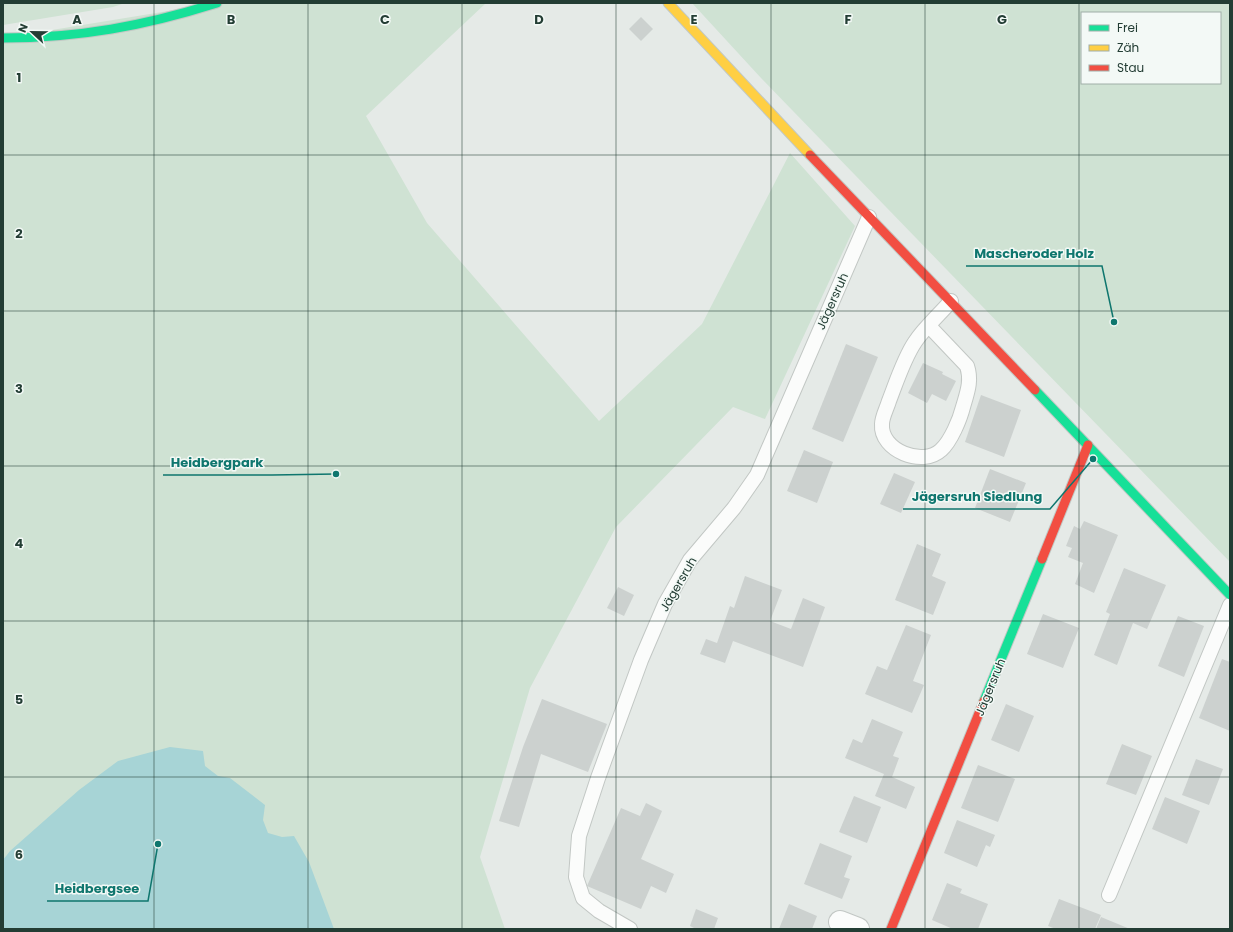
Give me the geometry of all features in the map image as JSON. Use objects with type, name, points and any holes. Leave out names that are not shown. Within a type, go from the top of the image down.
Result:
[{"type":"street","points":[[3,38],[64,36],[122,29],[177,16],[217,3]]},
{"type":"street","points":[[668,3],[869,217],[1230,594]]},
{"type":"street","name":"Jägersruh","points":[[891,929],[1088,445]]},
{"type":"lane","name":"Jägersruh","points":[[630,929],[599,912],[583,898],[576,877],[579,836],[598,778],[641,660],[665,604],[690,560],[734,508],[757,475],[869,217]]},
{"type":"lane","points":[[929,326],[966,366],[970,374],[969,386],[961,415],[946,444],[940,451],[926,457],[908,455],[893,448],[884,438],[882,424],[897,378],[914,342],[951,301]]},
{"type":"lane","points":[[1109,894],[1230,605]]},
{"type":"green space","points":[[3,3],[125,3],[113,7],[3,25]]},
{"type":"green space","points":[[217,3],[486,3],[366,116],[427,223],[599,421],[702,324],[790,153],[855,226],[765,419],[733,407],[616,527],[530,688],[480,857],[505,929],[3,929],[3,38]]},
{"type":"green space","points":[[692,3],[1230,3],[1230,562],[761,78]]},
{"type":"water","points":[[170,747],[203,751],[205,766],[218,776],[230,778],[265,805],[263,820],[268,833],[282,837],[294,836],[309,862],[334,929],[3,929],[3,860],[10,851],[79,790],[118,761]]},
{"type":"building","points":[[641,17],[653,29],[641,41],[629,29]]},
{"type":"building","points":[[846,344],[878,357],[843,442],[812,429]]},
{"type":"building","points":[[923,363],[943,372],[942,374],[956,381],[946,401],[932,394],[927,403],[908,393]]},
{"type":"building","points":[[981,395],[1021,410],[1004,457],[965,442]]},
{"type":"building","points":[[804,450],[833,462],[817,503],[787,491]]},
{"type":"building","points":[[990,469],[1026,483],[1010,522],[975,508]]},
{"type":"building","points":[[894,473],[915,482],[901,513],[880,504]]},
{"type":"building","points":[[1084,521],[1118,535],[1094,593],[1075,584],[1083,563],[1068,557],[1072,548],[1066,546],[1074,526],[1080,529]]},
{"type":"building","points":[[917,544],[941,554],[932,576],[946,582],[933,615],[895,600]]},
{"type":"building","points":[[1124,568],[1166,585],[1147,629],[1133,623],[1117,665],[1094,655],[1110,614],[1106,612]]},
{"type":"building","points":[[745,576],[782,590],[770,621],[791,629],[803,598],[825,607],[803,667],[733,641],[725,663],[700,654],[706,639],[717,643],[730,606],[734,608]]},
{"type":"building","points":[[618,587],[634,595],[624,616],[607,608]]},
{"type":"building","points":[[1043,614],[1079,628],[1063,668],[1027,654]]},
{"type":"building","points":[[1178,616],[1204,626],[1184,677],[1158,666]]},
{"type":"building","points":[[906,625],[931,635],[913,681],[924,685],[912,713],[865,694],[877,666],[887,670]]},
{"type":"building","points":[[1222,659],[1230,662],[1230,731],[1199,718]]},
{"type":"building","points":[[542,699],[607,724],[588,772],[541,754],[519,827],[499,821],[523,747]]},
{"type":"building","points":[[1006,704],[1034,716],[1019,752],[991,740]]},
{"type":"building","points":[[872,719],[903,732],[893,756],[899,758],[892,777],[915,787],[906,809],[875,796],[884,774],[845,758],[853,739],[862,743]]},
{"type":"building","points":[[1122,744],[1152,756],[1136,795],[1106,784]]},
{"type":"building","points":[[1196,759],[1223,769],[1209,805],[1182,795]]},
{"type":"building","points":[[978,765],[1015,779],[998,822],[961,808]]},
{"type":"building","points":[[854,796],[881,807],[867,843],[839,832]]},
{"type":"building","points":[[1165,797],[1200,811],[1187,844],[1152,829]]},
{"type":"building","points":[[646,803],[662,811],[641,859],[674,874],[666,893],[651,886],[641,909],[587,886],[621,808],[640,816]]},
{"type":"building","points":[[957,820],[995,835],[990,847],[986,845],[977,867],[944,853]]},
{"type":"building","points":[[820,843],[852,856],[844,877],[850,879],[842,899],[804,884]]},
{"type":"building","points":[[947,883],[962,889],[960,893],[988,904],[978,929],[953,929],[932,920]]},
{"type":"building","points":[[1059,899],[1101,915],[1095,929],[1056,929],[1048,926]]},
{"type":"building","points":[[789,904],[817,916],[812,929],[779,929]]},
{"type":"building","points":[[696,909],[718,918],[714,929],[696,929],[690,926]]},
{"type":"building","points":[[1101,917],[1130,929],[1096,929]]},
{"type":"traffic: fast","points":[[3,38],[58,36],[111,29],[163,18],[217,3]]},
{"type":"traffic: fast","points":[[1035,390],[1230,595]]},
{"type":"traffic: fast","points":[[984,701],[1042,559]]},
{"type":"traffic: slow","points":[[668,3],[810,155]]},
{"type":"traffic: jam","points":[[810,155],[1035,390]]},
{"type":"traffic: jam","points":[[1042,559],[1088,445]]},
{"type":"traffic: jam","points":[[891,929],[984,701]]},
{"type":"place","name":"Mascheroder Holz","points":[[1114,322]]},
{"type":"place","name":"Jägersruh Siedlung","points":[[1093,459]]},
{"type":"place","name":"Heidbergpark","points":[[336,474]]},
{"type":"place","name":"Heidbergsee","points":[[158,844]]}]
